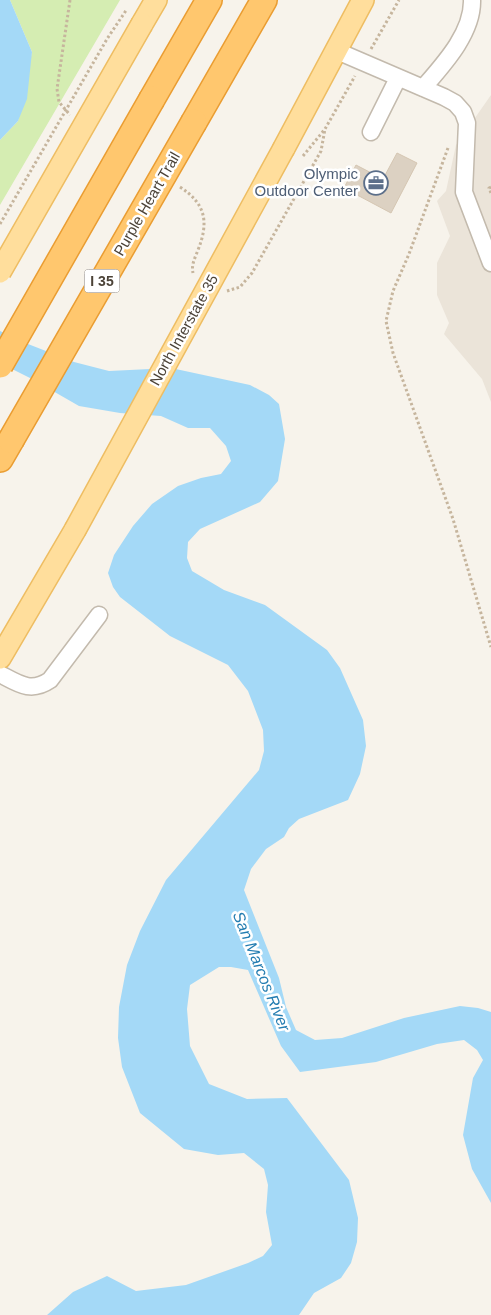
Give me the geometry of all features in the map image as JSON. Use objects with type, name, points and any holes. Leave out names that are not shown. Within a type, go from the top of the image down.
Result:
[{"type":"highway","points":[[0,365],[209,0]]},
{"type":"highway","name":"Purple Heart Trail","points":[[5,450],[264,0]]},
{"type":"main road","points":[[0,272],[156,0]]},
{"type":"main road","name":"North Interstate 35","points":[[0,658],[292,154],[337,51],[363,0]]},
{"type":"lane","points":[[423,88],[445,64],[459,43],[468,21],[472,0]]},
{"type":"lane","points":[[337,51],[364,63],[394,85],[423,88],[455,103],[463,112],[468,123],[464,192],[491,263]]},
{"type":"lane","points":[[371,132],[394,85]]},
{"type":"lane","points":[[0,674],[29,687],[40,686],[50,680],[99,615]]},
{"type":"path","points":[[292,154],[325,129],[399,0]]},
{"type":"path","points":[[0,224],[107,39],[127,10]]},
{"type":"path","points":[[354,76],[394,85]]},
{"type":"path","points":[[450,144],[409,254],[393,291],[386,321],[392,353],[453,519],[491,647]]},
{"type":"path","points":[[491,187],[489,188],[491,193]]},
{"type":"shaded area","points":[[491,95],[491,402],[482,379],[444,334],[449,323],[437,295],[437,263],[450,236],[437,201],[446,191],[456,145]]},
{"type":"green space","points":[[10,0],[120,0],[0,205],[0,140],[18,121],[32,52]]},
{"type":"water","points":[[0,0],[10,0],[32,52],[27,99],[18,121],[0,140]]},
{"type":"water","name":"San Marcos River","points":[[0,331],[74,362],[109,371],[171,368],[250,385],[269,395],[279,404],[285,439],[278,481],[260,502],[200,529],[188,542],[187,558],[192,571],[224,590],[265,605],[327,650],[340,668],[363,720],[366,746],[360,774],[348,800],[299,819],[289,828],[284,837],[266,849],[251,869],[244,890],[279,978],[286,1007],[296,1030],[315,1040],[342,1038],[404,1018],[460,1006],[491,1012],[491,1203],[472,1169],[463,1135],[473,1078],[483,1060],[477,1050],[464,1040],[437,1044],[376,1062],[300,1072],[281,1046],[248,970],[219,967],[190,985],[187,1009],[190,1046],[209,1084],[247,1099],[287,1098],[349,1180],[358,1218],[357,1242],[351,1263],[341,1278],[314,1293],[299,1315],[47,1315],[73,1292],[107,1276],[136,1291],[186,1285],[248,1263],[263,1256],[272,1245],[266,1212],[268,1185],[264,1169],[244,1153],[218,1155],[184,1149],[140,1113],[122,1067],[118,1038],[119,1007],[127,965],[140,931],[166,880],[259,770],[264,751],[263,730],[248,691],[228,665],[170,636],[120,597],[113,587],[108,573],[114,555],[133,526],[152,504],[178,486],[201,478],[221,474],[231,461],[226,446],[210,428],[188,428],[161,416],[120,413],[79,406],[0,363]]},
{"type":"building","name":"Olympic Outdoor Center","points":[[397,153],[417,163],[391,213],[344,188],[356,165],[383,179]]},
{"type":"place","name":"Olympic Outdoor Center","points":[[376,183]]}]
